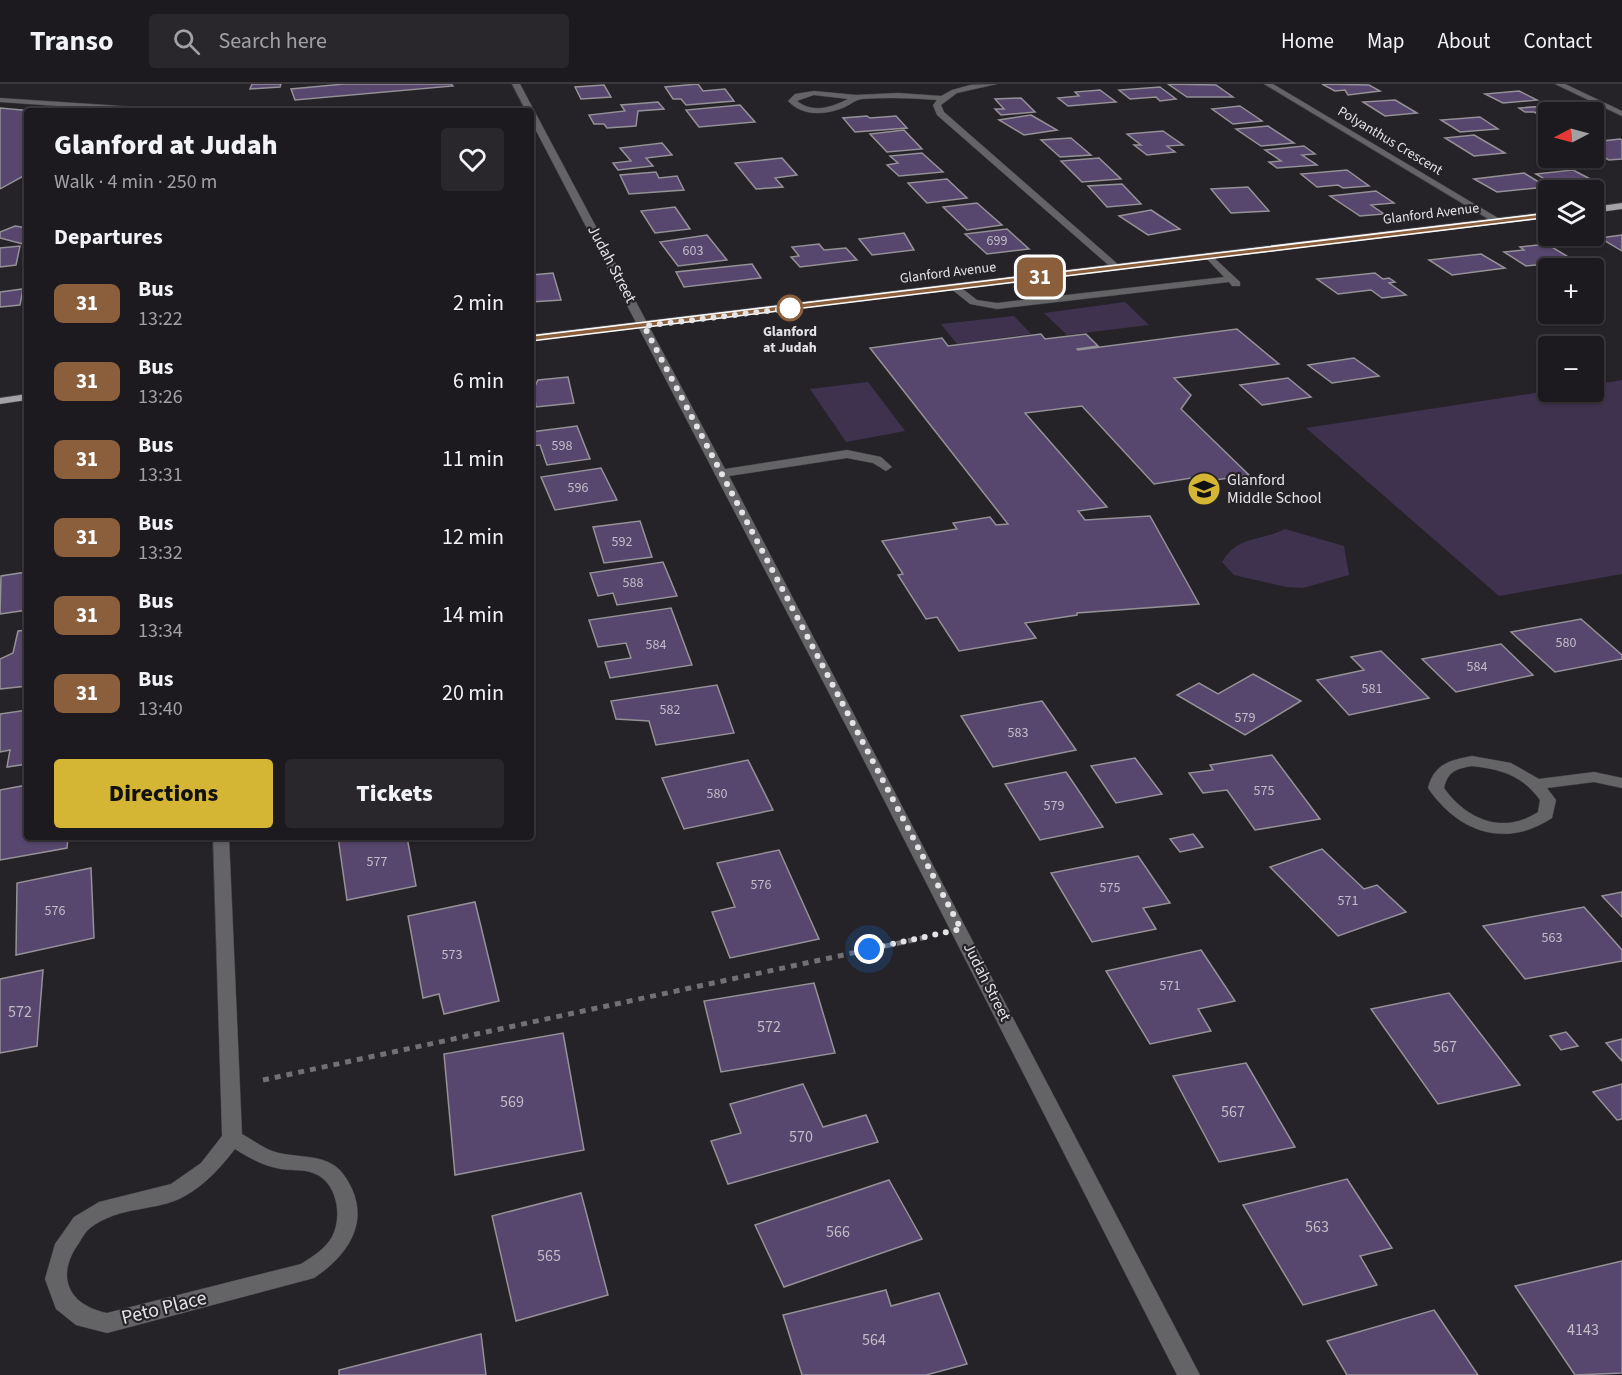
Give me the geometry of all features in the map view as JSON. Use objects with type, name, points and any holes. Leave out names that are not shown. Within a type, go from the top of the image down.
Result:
[{"type":"main road","points":[[1604,208],[1622,206]]},
{"type":"main road","name":"Glanford Avenue","points":[[534,338],[1538,216]]},
{"type":"main road","points":[[0,401],[24,398]]},
{"type":"street","name":"Judah Street","points":[[516,84],[528,108]]},
{"type":"street","points":[[856,97],[845,105],[820,111],[796,106],[792,101],[798,96],[814,93],[856,97],[898,95],[941,98],[962,89],[993,84]]},
{"type":"street","name":"Polyanthus Crescent","points":[[1268,84],[1498,221]]},
{"type":"street","points":[[1559,84],[1622,114]]},
{"type":"street","points":[[941,98],[937,105],[940,113],[1118,268]]},
{"type":"street","points":[[0,100],[121,108]]},
{"type":"street","name":"Judah Street","points":[[534,120],[723,473],[961,929],[1189,1375]]},
{"type":"street","points":[[955,288],[966,300],[981,305],[997,306],[1234,283],[1209,256]]},
{"type":"street","points":[[723,473],[848,454],[877,460],[886,467]]},
{"type":"street","points":[[1538,784],[1548,800],[1546,814],[1534,825],[1512,829],[1486,826],[1462,817],[1444,804],[1436,788],[1438,775],[1451,765],[1472,761],[1496,763],[1520,771],[1538,784],[1594,777],[1622,783]]},
{"type":"street","points":[[221,840],[232,1138]]},
{"type":"street","name":"Peto Place","points":[[232,1138],[267,1157],[289,1164],[315,1165],[333,1176],[343,1190],[348,1209],[345,1236],[329,1258],[307,1272],[107,1323],[84,1318],[64,1302],[56,1279],[62,1250],[81,1223],[106,1208],[177,1191],[208,1169],[232,1138]]},
{"type":"path","points":[[230,1087],[961,929]]},
{"type":"shaded area","points":[[1125,302],[1149,325],[1067,335],[1044,313]]},
{"type":"shaded area","points":[[1014,316],[1031,334],[957,344],[941,324]]},
{"type":"shaded area","points":[[1622,380],[1622,574],[1499,596],[1306,428],[1538,393],[1538,402],[1604,402],[1604,383]]},
{"type":"shaded area","points":[[868,382],[905,431],[846,442],[810,389]]},
{"type":"shaded area","points":[[1285,529],[1344,546],[1349,575],[1303,588],[1286,587],[1234,575],[1222,562],[1228,553],[1242,543]]},
{"type":"building","points":[[252,84],[281,84],[280,87],[250,89]]},
{"type":"building","points":[[344,84],[451,84],[453,86],[295,100],[291,89]]},
{"type":"building","points":[[698,84],[703,91],[725,89],[734,101],[686,105],[681,99],[673,99],[665,87]]},
{"type":"building","points":[[1168,84],[1216,85],[1233,97],[1187,97]]},
{"type":"building","points":[[1322,84],[1369,85],[1380,91],[1348,95],[1345,90],[1335,91]]},
{"type":"building","points":[[604,85],[611,97],[581,99],[575,87]]},
{"type":"building","points":[[1160,87],[1176,99],[1160,101],[1156,97],[1130,99],[1119,90]]},
{"type":"building","points":[[1100,90],[1116,102],[1068,106],[1058,98],[1079,96],[1075,92]]},
{"type":"building","points":[[1519,91],[1537,100],[1503,103],[1485,94]]},
{"type":"building","points":[[1021,98],[1035,112],[1001,115],[995,109],[1004,109],[995,99]]},
{"type":"building","points":[[1395,100],[1417,113],[1385,116],[1363,102]]},
{"type":"building","points":[[658,102],[664,109],[638,111],[636,126],[607,128],[604,124],[594,124],[589,115],[625,111],[621,105]]},
{"type":"building","points":[[740,105],[755,122],[699,127],[686,110]]},
{"type":"building","points":[[1240,106],[1262,121],[1233,124],[1212,109]]},
{"type":"building","points":[[1538,107],[1538,114],[1525,112],[1519,108]]},
{"type":"building","points":[[0,108],[24,110],[24,176],[0,189]]},
{"type":"building","points":[[1031,115],[1057,130],[1024,135],[999,120]]},
{"type":"building","points":[[867,116],[870,118],[896,116],[907,128],[855,132],[843,118]]},
{"type":"building","points":[[1480,117],[1498,129],[1460,132],[1441,120]]},
{"type":"building","points":[[1268,126],[1294,143],[1261,146],[1236,129]]},
{"type":"building","points":[[904,130],[922,149],[887,152],[870,134]]},
{"type":"building","points":[[1163,131],[1183,145],[1167,146],[1175,152],[1147,155],[1134,145],[1141,145],[1127,134]]},
{"type":"building","points":[[1474,135],[1505,153],[1474,156],[1445,138]]},
{"type":"building","points":[[1071,138],[1091,155],[1060,157],[1041,140]]},
{"type":"building","points":[[1622,140],[1622,159],[1609,160],[1604,158],[1604,141]]},
{"type":"building","points":[[662,143],[672,155],[646,158],[653,166],[618,170],[613,163],[631,161],[620,148]]},
{"type":"building","points":[[1304,146],[1315,154],[1302,155],[1317,165],[1277,168],[1269,162],[1281,161],[1265,150]]},
{"type":"building","points":[[922,153],[943,172],[899,176],[887,165],[898,163],[890,156]]},
{"type":"building","points":[[782,158],[797,175],[775,178],[783,187],[756,189],[735,163]]},
{"type":"building","points":[[1099,158],[1121,179],[1082,182],[1061,161]]},
{"type":"building","points":[[1347,170],[1369,186],[1317,187],[1301,174]]},
{"type":"building","points":[[1573,170],[1592,180],[1546,180],[1536,174]]},
{"type":"building","points":[[656,172],[659,178],[677,176],[684,190],[629,194],[620,175]]},
{"type":"building","points":[[1524,173],[1538,182],[1538,188],[1497,192],[1474,179]]},
{"type":"building","points":[[947,179],[967,198],[927,203],[908,183]]},
{"type":"building","points":[[1122,184],[1141,204],[1107,207],[1088,186]]},
{"type":"building","points":[[1248,187],[1269,211],[1231,213],[1211,189]]},
{"type":"building","points":[[1376,191],[1394,203],[1371,205],[1384,214],[1360,216],[1330,196]]},
{"type":"building","points":[[977,203],[1002,225],[967,230],[943,207]]},
{"type":"building","points":[[675,207],[690,229],[655,233],[641,211]]},
{"type":"building","points":[[1151,210],[1180,229],[1148,235],[1119,216]]},
{"type":"building","points":[[15,226],[24,228],[24,244],[0,238],[0,232]]},
{"type":"building","points":[[1007,229],[1029,249],[987,254],[965,234]]},
{"type":"building","points":[[904,233],[914,250],[872,255],[859,239]]},
{"type":"building","points":[[707,235],[727,260],[678,266],[660,242]]},
{"type":"building","points":[[1622,235],[1622,251],[1604,240],[1604,237]]},
{"type":"building","points":[[819,244],[824,250],[846,248],[857,260],[800,267],[791,257],[799,256],[792,247]]},
{"type":"building","points":[[20,246],[16,265],[0,267],[0,248]]},
{"type":"building","points":[[1550,246],[1570,258],[1538,258],[1538,265],[1526,266],[1504,252],[1524,250],[1520,247]]},
{"type":"building","points":[[1481,254],[1505,268],[1452,275],[1429,260]]},
{"type":"building","points":[[752,264],[761,278],[684,287],[676,272]]},
{"type":"building","points":[[553,273],[561,300],[534,302],[534,275]]},
{"type":"building","points":[[1375,273],[1383,279],[1389,278],[1395,282],[1389,283],[1406,295],[1382,298],[1371,290],[1338,294],[1317,279]]},
{"type":"building","points":[[23,289],[20,305],[0,307],[0,292]]},
{"type":"building","points":[[1237,329],[1279,364],[1174,378],[1191,395],[1181,409],[1249,475],[1209,481],[1204,476],[1154,484],[1082,406],[1025,413],[1107,507],[1078,511],[1085,520],[1150,516],[1199,604],[1077,613],[1077,615],[1025,623],[1036,638],[959,651],[937,617],[926,619],[898,575],[903,574],[882,541],[957,529],[953,523],[990,517],[996,525],[1008,524],[870,348],[942,338],[948,346],[1041,334],[1045,339],[1086,334],[1098,346],[1078,350]]},
{"type":"building","points":[[1354,358],[1379,376],[1332,383],[1308,365]]},
{"type":"building","points":[[568,377],[574,403],[536,407],[534,386],[538,380]]},
{"type":"building","points":[[1288,378],[1311,397],[1262,405],[1240,385]]},
{"type":"building","points":[[577,426],[590,459],[547,465],[540,445],[534,446],[534,432]]},
{"type":"building","points":[[601,468],[617,500],[555,510],[541,477]]},
{"type":"building","points":[[640,521],[652,557],[604,563],[593,527]]},
{"type":"building","points":[[663,562],[677,596],[617,605],[613,593],[598,596],[590,573]]},
{"type":"building","points":[[24,572],[24,610],[0,614],[1,576]]},
{"type":"building","points":[[671,608],[692,665],[610,678],[605,662],[631,658],[626,643],[598,647],[589,620]]},
{"type":"building","points":[[1581,619],[1622,655],[1622,659],[1555,672],[1511,632]]},
{"type":"building","points":[[24,630],[24,686],[0,689],[0,659],[13,653],[18,631]]},
{"type":"building","points":[[1501,644],[1533,675],[1456,692],[1422,659]]},
{"type":"building","points":[[1381,651],[1429,698],[1349,715],[1317,680],[1364,670],[1351,657]]},
{"type":"building","points":[[1253,674],[1301,701],[1245,735],[1177,695],[1199,683],[1218,694]]},
{"type":"building","points":[[717,685],[734,733],[656,745],[649,721],[616,719],[611,701]]},
{"type":"building","points":[[1042,701],[1076,750],[993,767],[961,716]]},
{"type":"building","points":[[24,710],[24,764],[7,767],[10,750],[0,752],[0,714]]},
{"type":"building","points":[[1272,755],[1320,819],[1255,830],[1227,790],[1203,793],[1189,773],[1213,770],[1210,765]]},
{"type":"building","points":[[1135,758],[1162,794],[1116,803],[1091,766]]},
{"type":"building","points":[[748,760],[773,810],[684,829],[662,778]]},
{"type":"building","points":[[1066,772],[1103,827],[1040,840],[1005,784]]},
{"type":"building","points":[[24,786],[24,840],[68,840],[67,848],[0,860],[0,790]]},
{"type":"building","points":[[1193,834],[1203,847],[1180,852],[1170,839]]},
{"type":"building","points":[[338,840],[408,840],[416,886],[347,900]]},
{"type":"building","points":[[1322,849],[1364,889],[1377,885],[1406,912],[1338,936],[1270,867]]},
{"type":"building","points":[[779,850],[819,939],[730,958],[712,912],[735,907],[717,863]]},
{"type":"building","points":[[1138,856],[1170,903],[1143,908],[1156,929],[1092,942],[1051,873]]},
{"type":"building","points":[[91,868],[94,938],[16,955],[17,883]]},
{"type":"building","points":[[1622,892],[1622,917],[1602,896]]},
{"type":"building","points":[[475,902],[499,1001],[444,1014],[439,994],[423,998],[408,916]]},
{"type":"building","points":[[1584,907],[1622,950],[1622,961],[1525,979],[1483,926]]},
{"type":"building","points":[[1201,950],[1235,1001],[1198,1009],[1211,1031],[1150,1044],[1106,971]]},
{"type":"building","points":[[43,970],[37,1046],[0,1053],[0,979]]},
{"type":"building","points":[[814,983],[835,1053],[721,1072],[704,1001]]},
{"type":"building","points":[[1449,993],[1520,1085],[1438,1104],[1371,1009]]},
{"type":"building","points":[[1566,1032],[1578,1046],[1561,1050],[1550,1036]]},
{"type":"building","points":[[563,1033],[584,1150],[455,1175],[444,1054]]},
{"type":"building","points":[[1622,1039],[1622,1061],[1606,1043]]},
{"type":"building","points":[[1246,1063],[1295,1147],[1219,1162],[1173,1076]]},
{"type":"building","points":[[803,1084],[823,1127],[866,1115],[878,1142],[728,1184],[711,1141],[741,1133],[730,1104]]},
{"type":"building","points":[[1622,1084],[1622,1119],[1617,1120],[1593,1092]]},
{"type":"building","points":[[1347,1179],[1392,1248],[1360,1256],[1377,1285],[1303,1305],[1243,1205]]},
{"type":"building","points":[[889,1180],[922,1239],[784,1287],[755,1225]]},
{"type":"building","points":[[581,1193],[608,1295],[516,1321],[492,1216]]},
{"type":"building","points":[[1622,1261],[1622,1373],[1575,1375],[1515,1286]]},
{"type":"building","points":[[886,1290],[891,1306],[939,1293],[967,1364],[926,1375],[802,1375],[783,1315]]},
{"type":"building","points":[[1434,1310],[1478,1375],[1347,1375],[1327,1341]]},
{"type":"building","points":[[481,1334],[486,1375],[339,1375],[339,1370]]},
{"type":"bus line","name":"31","points":[[534,338],[1538,216]]},
{"type":"place","name":"Glanford at Judah","points":[[790,308]]},
{"type":"place","name":"Glanford Middle School","points":[[1204,489]]},
{"type":"route","points":[[790,308],[800,307],[644,326],[961,929],[869,949]]}]
